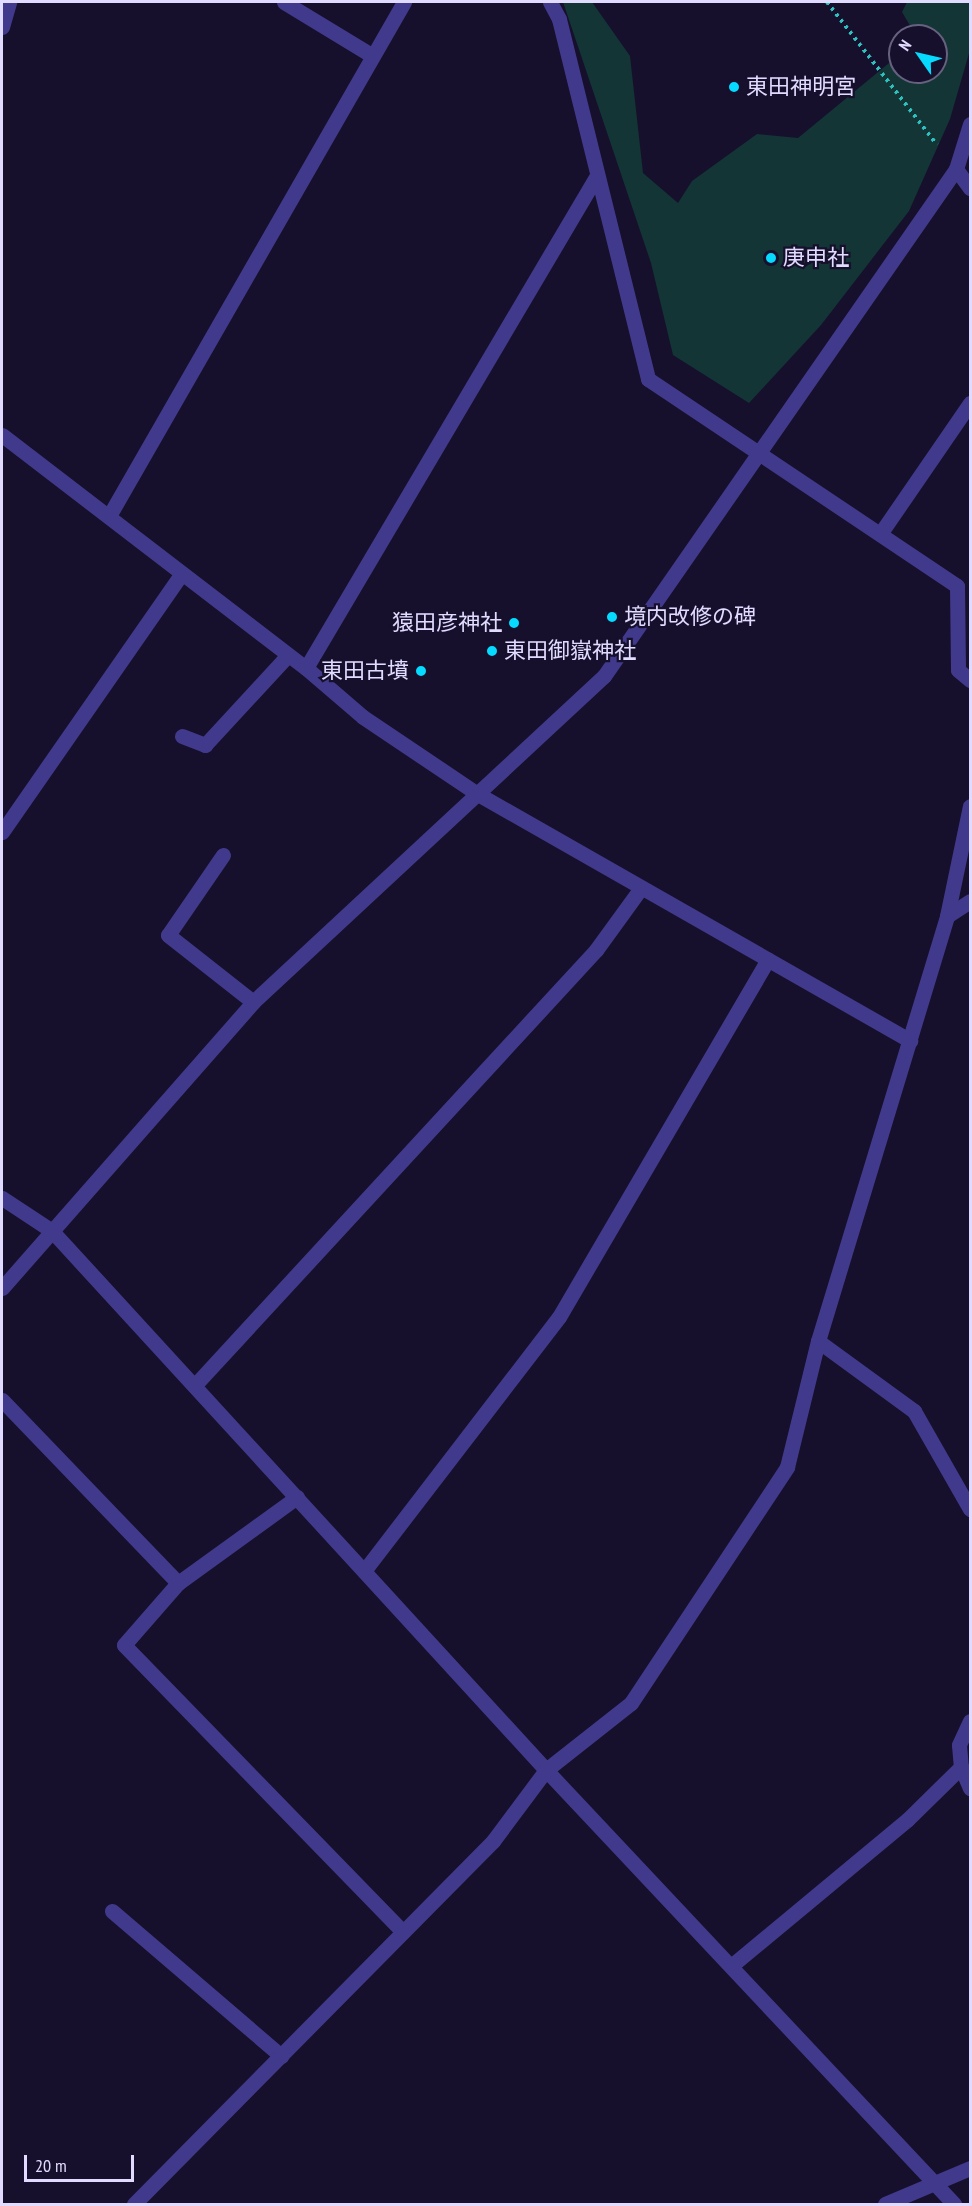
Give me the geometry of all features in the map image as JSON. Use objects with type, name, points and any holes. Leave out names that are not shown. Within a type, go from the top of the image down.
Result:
[{"type":"street","points":[[2,27],[9,2]]},
{"type":"street","points":[[284,2],[371,55]]},
{"type":"street","points":[[109,516],[371,55],[404,2]]},
{"type":"street","points":[[550,2],[559,19],[596,177],[648,379],[957,586],[958,670],[970,680]]},
{"type":"street","points":[[2,1288],[253,1002],[604,676],[956,169],[970,124]]},
{"type":"street","points":[[956,169],[970,188]]},
{"type":"street","points":[[306,668],[596,177]]},
{"type":"street","points":[[880,534],[970,403]]},
{"type":"street","points":[[2,435],[306,668],[363,717],[476,794],[910,1041]]},
{"type":"street","points":[[2,832],[181,574]]},
{"type":"street","points":[[182,736],[205,745],[288,655]]},
{"type":"street","points":[[134,2205],[493,1841],[546,1770],[631,1703],[787,1467],[818,1341],[947,916],[970,806]]},
{"type":"street","points":[[223,855],[168,935],[253,1002]]},
{"type":"street","points":[[195,1385],[596,950],[641,888]]},
{"type":"street","points":[[947,916],[970,901]]},
{"type":"street","points":[[364,1571],[559,1317],[768,960]]},
{"type":"street","points":[[2,1198],[52,1231],[546,1770],[939,2184],[954,2205]]},
{"type":"street","points":[[818,1341],[914,1411],[970,1509]]},
{"type":"street","points":[[2,1400],[178,1583]]},
{"type":"street","points":[[297,1497],[178,1583],[124,1645],[403,1932]]},
{"type":"street","points":[[970,1721],[958,1745],[961,1767],[970,1788]]},
{"type":"street","points":[[731,1966],[907,1820],[961,1767]]},
{"type":"street","points":[[112,1911],[281,2056]]},
{"type":"street","points":[[885,2205],[939,2184],[970,2168]]},
{"type":"path","points":[[827,2],[956,169]]},
{"type":"green space","points":[[563,2],[592,2],[630,56],[643,173],[678,203],[692,181],[757,134],[798,138],[888,64],[888,84],[948,84],[948,24],[909,24],[902,12],[907,2],[970,2],[970,50],[950,119],[909,211],[821,325],[749,403],[673,355],[651,263]]},
{"type":"place","name":"東田神明宮","points":[[734,87]]},
{"type":"place","name":"庚申社","points":[[771,258]]},
{"type":"place","name":"境内改修の碑","points":[[612,617]]},
{"type":"place","name":"猿田彦神社","points":[[514,623]]},
{"type":"place","name":"東田御嶽神社","points":[[492,651]]},
{"type":"place","name":"東田古墳","points":[[421,671]]}]
